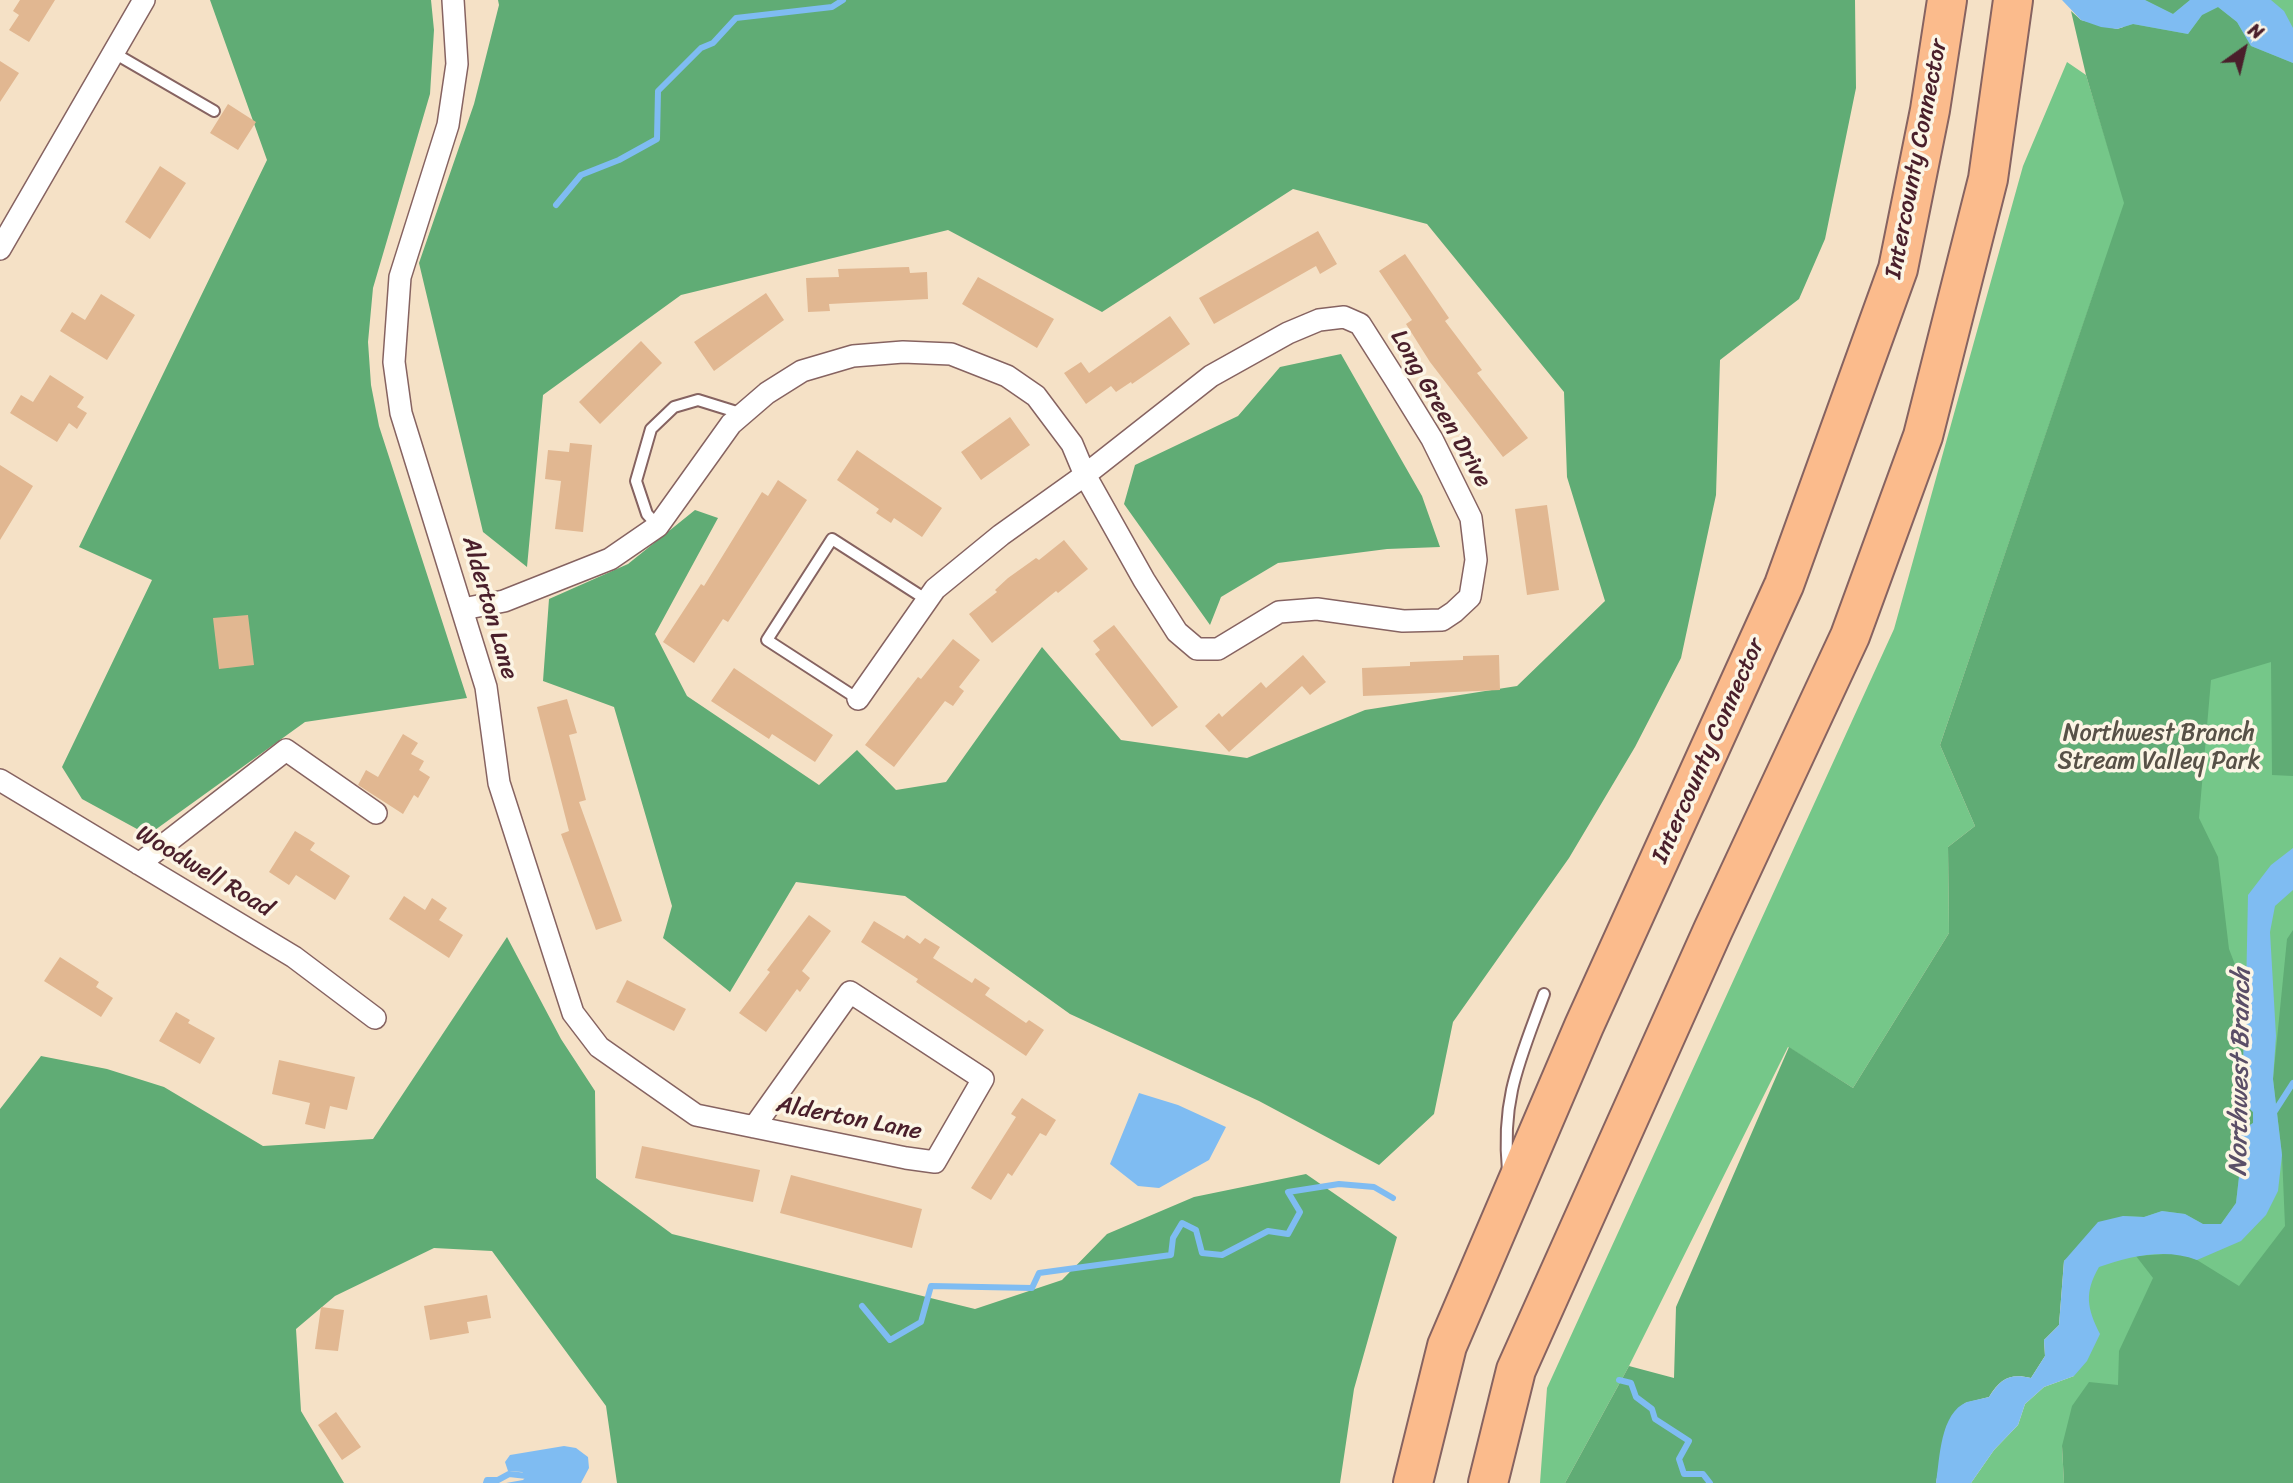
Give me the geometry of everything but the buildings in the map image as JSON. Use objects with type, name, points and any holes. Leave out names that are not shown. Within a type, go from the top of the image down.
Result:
[{"type":"highway","name":"Intercounty Connector","points":[[1413,1483],[1447,1346],[1584,1026],[1784,585],[1898,269],[1930,110],[1947,0]]},
{"type":"highway","points":[[1488,1483],[1516,1370],[1707,942],[1850,636],[1923,436],[1988,179],[2013,0]]},
{"type":"street","points":[[0,249],[144,0]]},
{"type":"street","name":"Alderton Lane","points":[[453,0],[457,64],[447,125],[400,277],[394,362],[401,413],[486,687],[499,782],[573,1013],[599,1047],[696,1115],[754,1127],[906,1158],[935,1162],[983,1079],[850,992],[754,1127]]},
{"type":"street","name":"Long Green Drive","points":[[463,609],[504,601],[610,559],[658,526],[731,424],[767,393],[802,371],[853,356],[903,352],[951,354],[1007,376],[1036,396],[1072,444],[1085,475],[1144,580],[1177,632],[1197,649],[1218,649],[1279,612],[1317,608],[1403,621],[1442,620],[1470,597],[1476,560],[1471,518],[1432,439],[1360,324],[1344,317],[1319,320],[1288,332],[1211,376],[1085,475]]},
{"type":"street","points":[[858,699],[935,589],[1001,535],[1085,475]]},
{"type":"street","points":[[139,864],[286,750],[376,813]]},
{"type":"street","name":"Woodwell Road","points":[[0,780],[294,957],[375,1018]]},
{"type":"lane","points":[[114,53],[214,111]]},
{"type":"lane","points":[[658,526],[648,514],[636,481],[651,429],[674,407],[698,400],[743,414]]},
{"type":"lane","points":[[858,699],[767,640],[832,539],[927,600]]},
{"type":"lane","points":[[1511,1197],[1507,1156],[1510,1092],[1544,994]]},
{"type":"green space","points":[[210,0],[431,0],[434,30],[430,94],[373,288],[368,342],[371,385],[379,426],[467,698],[305,722],[148,835],[82,799],[62,767],[152,580],[79,547],[267,160]]},
{"type":"green space","points":[[498,0],[1855,0],[1856,88],[1825,239],[1799,299],[1720,360],[1716,495],[1681,658],[1635,747],[1569,858],[1453,1022],[1434,1114],[1379,1165],[1259,1101],[1070,1014],[905,896],[796,882],[730,992],[663,938],[672,906],[614,707],[543,681],[549,599],[628,564],[695,510],[718,518],[655,634],[687,696],[819,785],[857,750],[896,790],[946,782],[1042,647],[1121,740],[1247,758],[1365,710],[1517,686],[1605,601],[1567,477],[1564,392],[1427,224],[1293,189],[1102,312],[948,230],[681,295],[543,395],[527,567],[483,532],[419,263],[474,104]]},
{"type":"green space","name":"Northwest Branch Stream Valley Park","points":[[2125,0],[2293,0],[2293,1483],[2062,1446],[2064,1483],[1971,1483],[1994,1450],[2018,1425],[2025,1404],[2044,1387],[2074,1376],[2041,916],[2100,275],[1940,745],[1975,826],[1948,847],[1949,933],[1853,1088],[1788,1047],[1629,1366],[1565,1483],[1540,1483],[1547,1388],[1894,629],[2023,166],[2067,62],[2086,75],[2115,170]]},
{"type":"green space","points":[[2145,0],[2190,0],[2173,14]]},
{"type":"green space","points":[[2218,7],[2237,22],[2251,46],[2293,63],[2293,776],[2272,775],[2271,662],[2211,680],[2199,818],[2218,857],[2229,949],[2246,993],[2237,1023],[2244,1031],[2242,1101],[2253,1112],[2253,1123],[2239,1132],[2240,1168],[2236,1203],[2221,1224],[2203,1224],[2185,1214],[2162,1211],[2144,1217],[2123,1216],[2064,1261],[2059,1325],[2044,1340],[2045,1356],[2031,1378],[2011,1377],[1997,1386],[1989,1397],[1965,1403],[1946,1428],[1936,1483],[1565,1483],[1629,1366],[1674,1378],[1676,1307],[1789,1047],[1853,1088],[1949,933],[1948,847],[1975,826],[1940,745],[2124,203],[2086,75],[2071,11],[2081,20],[2117,29],[2133,24],[2188,34],[2202,15]]},
{"type":"green space","points":[[1341,354],[1422,496],[1440,547],[1387,549],[1278,563],[1221,597],[1210,625],[1124,504],[1135,465],[1238,416],[1280,367]]},
{"type":"green space","points":[[2293,930],[2293,1483],[2064,1483],[2062,1446],[2072,1406],[2089,1382],[2118,1385],[2119,1351],[2153,1278],[2136,1256],[2180,1253],[2197,1260],[2239,1286],[2285,1226],[2282,1155],[2273,1079],[2287,939]]},
{"type":"green space","points":[[507,937],[561,1039],[595,1091],[596,1178],[672,1234],[975,1309],[1062,1280],[1107,1234],[1194,1197],[1306,1174],[1397,1237],[1354,1389],[1340,1483],[617,1483],[606,1406],[492,1251],[434,1248],[335,1296],[296,1329],[301,1411],[344,1483],[0,1483],[0,1109],[41,1056],[107,1069],[164,1087],[263,1146],[373,1139]]},
{"type":"water","points":[[2062,0],[2145,0],[2173,14],[2190,0],[2271,0],[2284,11],[2293,28],[2293,63],[2251,46],[2237,22],[2218,7],[2202,15],[2188,34],[2133,24],[2117,29],[2101,27],[2081,20]]},
{"type":"water","points":[[2293,848],[2293,890],[2275,906],[2270,932],[2276,1036],[2273,1079],[2282,1155],[2278,1191],[2266,1215],[2241,1241],[2197,1260],[2161,1254],[2099,1267],[2091,1285],[2089,1301],[2100,1334],[2087,1361],[2074,1376],[2044,1387],[2025,1404],[2018,1425],[1994,1450],[1971,1483],[1936,1483],[1940,1449],[1951,1416],[1967,1402],[1989,1397],[2007,1378],[2031,1378],[2045,1356],[2044,1340],[2059,1325],[2064,1261],[2098,1222],[2123,1216],[2144,1217],[2162,1211],[2185,1214],[2203,1224],[2221,1224],[2236,1203],[2240,1168],[2239,1132],[2253,1123],[2253,1112],[2242,1101],[2244,1031],[2237,1023],[2246,993],[2248,895],[2271,865]]},
{"type":"water","points":[[1139,1093],[1178,1105],[1226,1127],[1209,1160],[1159,1188],[1138,1186],[1110,1164]]},
{"type":"water","points":[[564,1446],[576,1448],[588,1457],[589,1468],[581,1483],[506,1483],[523,1480],[527,1476],[522,1472],[508,1471],[505,1462],[510,1455]]},
{"type":"waterway","points":[[556,205],[581,175],[619,160],[657,139],[658,91],[701,48],[713,43],[736,18],[832,7],[843,0]]},
{"type":"waterway","points":[[2273,1114],[2293,1083]]},
{"type":"waterway","points":[[862,1306],[890,1340],[921,1322],[931,1286],[1032,1288],[1039,1273],[1171,1255],[1173,1238],[1182,1223],[1196,1230],[1202,1253],[1222,1255],[1268,1231],[1288,1234],[1300,1212],[1288,1192],[1339,1184],[1374,1187],[1393,1198]]},
{"type":"waterway","points":[[1619,1380],[1631,1383],[1636,1397],[1652,1409],[1655,1419],[1689,1441],[1679,1459],[1684,1474],[1703,1474],[1710,1483]]},
{"type":"waterway","points":[[486,1483],[487,1480],[498,1480],[509,1474],[527,1476]]},
{"type":"water label","name":"Northwest Branch","points":[[2241,1072]]}]
